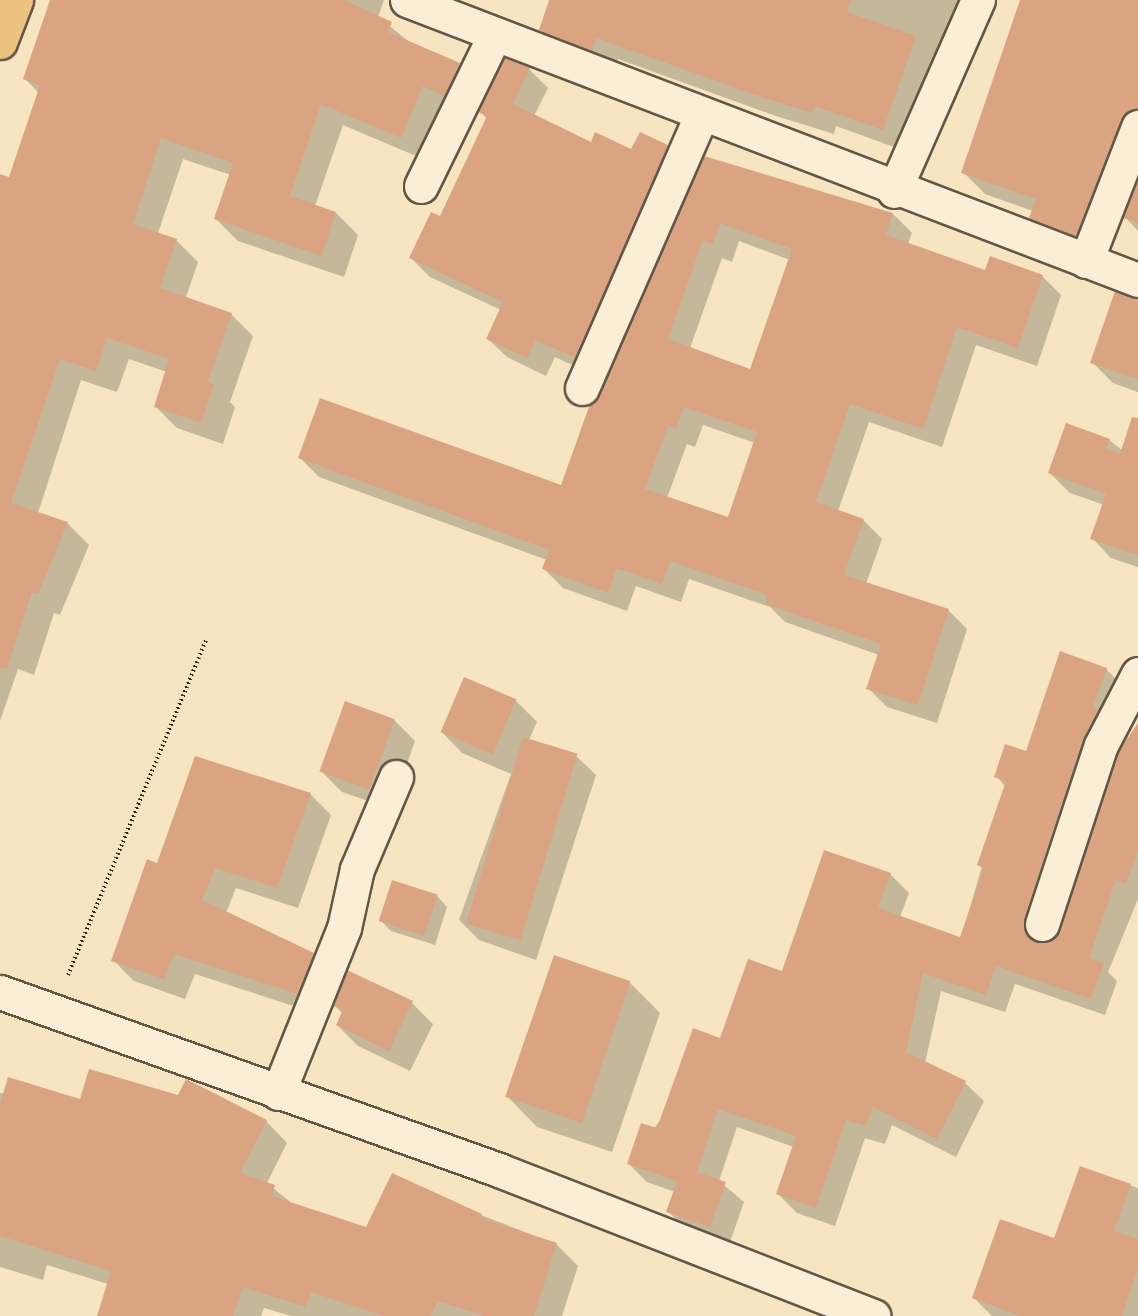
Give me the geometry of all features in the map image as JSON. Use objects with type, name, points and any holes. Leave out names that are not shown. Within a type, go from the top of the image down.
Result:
[{"type":"main road","points":[[1,34],[16,0]]},
{"type":"street","points":[[407,0],[894,190],[1138,280]]},
{"type":"street","points":[[894,190],[978,0]]},
{"type":"street","points":[[421,186],[495,34]]},
{"type":"street","points":[[582,388],[701,115]]},
{"type":"street","points":[[1086,261],[1138,127]]},
{"type":"street","points":[[1042,924],[1101,745],[1138,674]]},
{"type":"street","points":[[278,1092],[344,928],[357,869],[396,777]]},
{"type":"street","points":[[0,992],[499,1170],[874,1316]]},
{"type":"path","points":[[53,1012],[206,640]]},
{"type":"building","points":[[50,0],[344,0],[392,22],[388,32],[460,63],[444,96],[423,86],[401,138],[321,104],[290,196],[336,212],[322,256],[214,219],[233,163],[161,138],[133,224],[177,239],[160,288],[232,313],[208,382],[214,384],[201,423],[154,407],[169,359],[107,338],[96,371],[60,359],[11,503],[68,522],[38,594],[32,592],[7,669],[0,668],[0,174],[9,177],[40,85],[23,79]]},
{"type":"building","points":[[549,0],[851,0],[847,12],[916,36],[883,130],[814,106],[812,113],[596,38],[592,51],[539,30]]},
{"type":"building","points":[[1020,0],[1138,0],[1138,109],[1121,120],[1076,236],[1029,218],[1036,199],[961,173]]},
{"type":"building","points":[[504,57],[530,68],[513,104],[591,142],[595,132],[631,149],[640,132],[668,145],[575,358],[536,340],[527,358],[486,339],[503,302],[409,258],[431,212],[440,216],[487,116],[478,112]]},
{"type":"building","points":[[704,156],[893,213],[886,235],[985,270],[990,256],[1043,275],[1018,348],[957,327],[923,429],[850,404],[816,502],[864,519],[844,575],[949,609],[918,705],[866,689],[881,644],[765,604],[768,595],[670,561],[662,584],[617,568],[608,593],[542,569],[549,550],[298,458],[320,398],[561,485],[590,404],[599,395]],"holes":[[[720,223],[792,249],[750,369],[668,339],[703,240],[713,244]],[[684,407],[757,432],[728,517],[645,489],[668,426],[676,429]]]},
{"type":"building","points":[[1138,179],[1138,223],[1123,218]]},
{"type":"building","points":[[1115,291],[1138,298],[1138,379],[1090,363]]},
{"type":"building","points":[[1132,417],[1138,418],[1138,555],[1090,539],[1106,494],[1048,473],[1066,423],[1110,439],[1106,449],[1120,454]]},
{"type":"building","points":[[1060,651],[1107,668],[1093,707],[1098,709],[1083,739],[1024,918],[1024,928],[1036,942],[1046,942],[1060,930],[1118,752],[1138,723],[1138,850],[1126,884],[1116,880],[1089,958],[1104,963],[1091,999],[996,966],[986,995],[923,973],[906,1052],[966,1081],[937,1139],[873,1107],[866,1126],[846,1120],[816,1208],[776,1194],[796,1136],[718,1109],[697,1172],[726,1182],[710,1227],[666,1212],[677,1181],[627,1164],[641,1123],[657,1128],[693,1028],[720,1038],[748,959],[782,971],[824,850],[891,873],[878,908],[960,937],[984,868],[977,865],[1006,781],[994,777],[1005,744],[1026,751]]},
{"type":"building","points":[[464,677],[516,699],[493,755],[441,732]]},
{"type":"building","points":[[345,701],[395,719],[369,790],[319,771]]},
{"type":"building","points":[[523,737],[578,754],[520,940],[466,923]]},
{"type":"building","points":[[195,756],[311,793],[277,888],[215,868],[202,900],[314,953],[298,994],[174,954],[164,979],[111,961],[147,859],[157,863]]},
{"type":"building","points":[[392,880],[438,895],[424,936],[379,921]]},
{"type":"building","points":[[554,955],[631,981],[582,1123],[505,1097]]},
{"type":"building","points":[[347,970],[413,1001],[389,1051],[336,1025],[343,1010],[333,1006]]},
{"type":"building","points":[[89,1069],[178,1095],[186,1079],[267,1120],[240,1173],[275,1185],[272,1196],[366,1227],[392,1173],[482,1214],[481,1218],[557,1243],[534,1316],[485,1316],[438,1301],[431,1316],[384,1316],[311,1292],[306,1307],[243,1287],[233,1316],[97,1316],[111,1271],[0,1236],[0,1104],[8,1077],[80,1099]]},
{"type":"building","points":[[1080,1166],[1131,1184],[1114,1231],[1138,1239],[1138,1268],[1122,1316],[1021,1316],[972,1298],[1000,1219],[1054,1238]]}]
